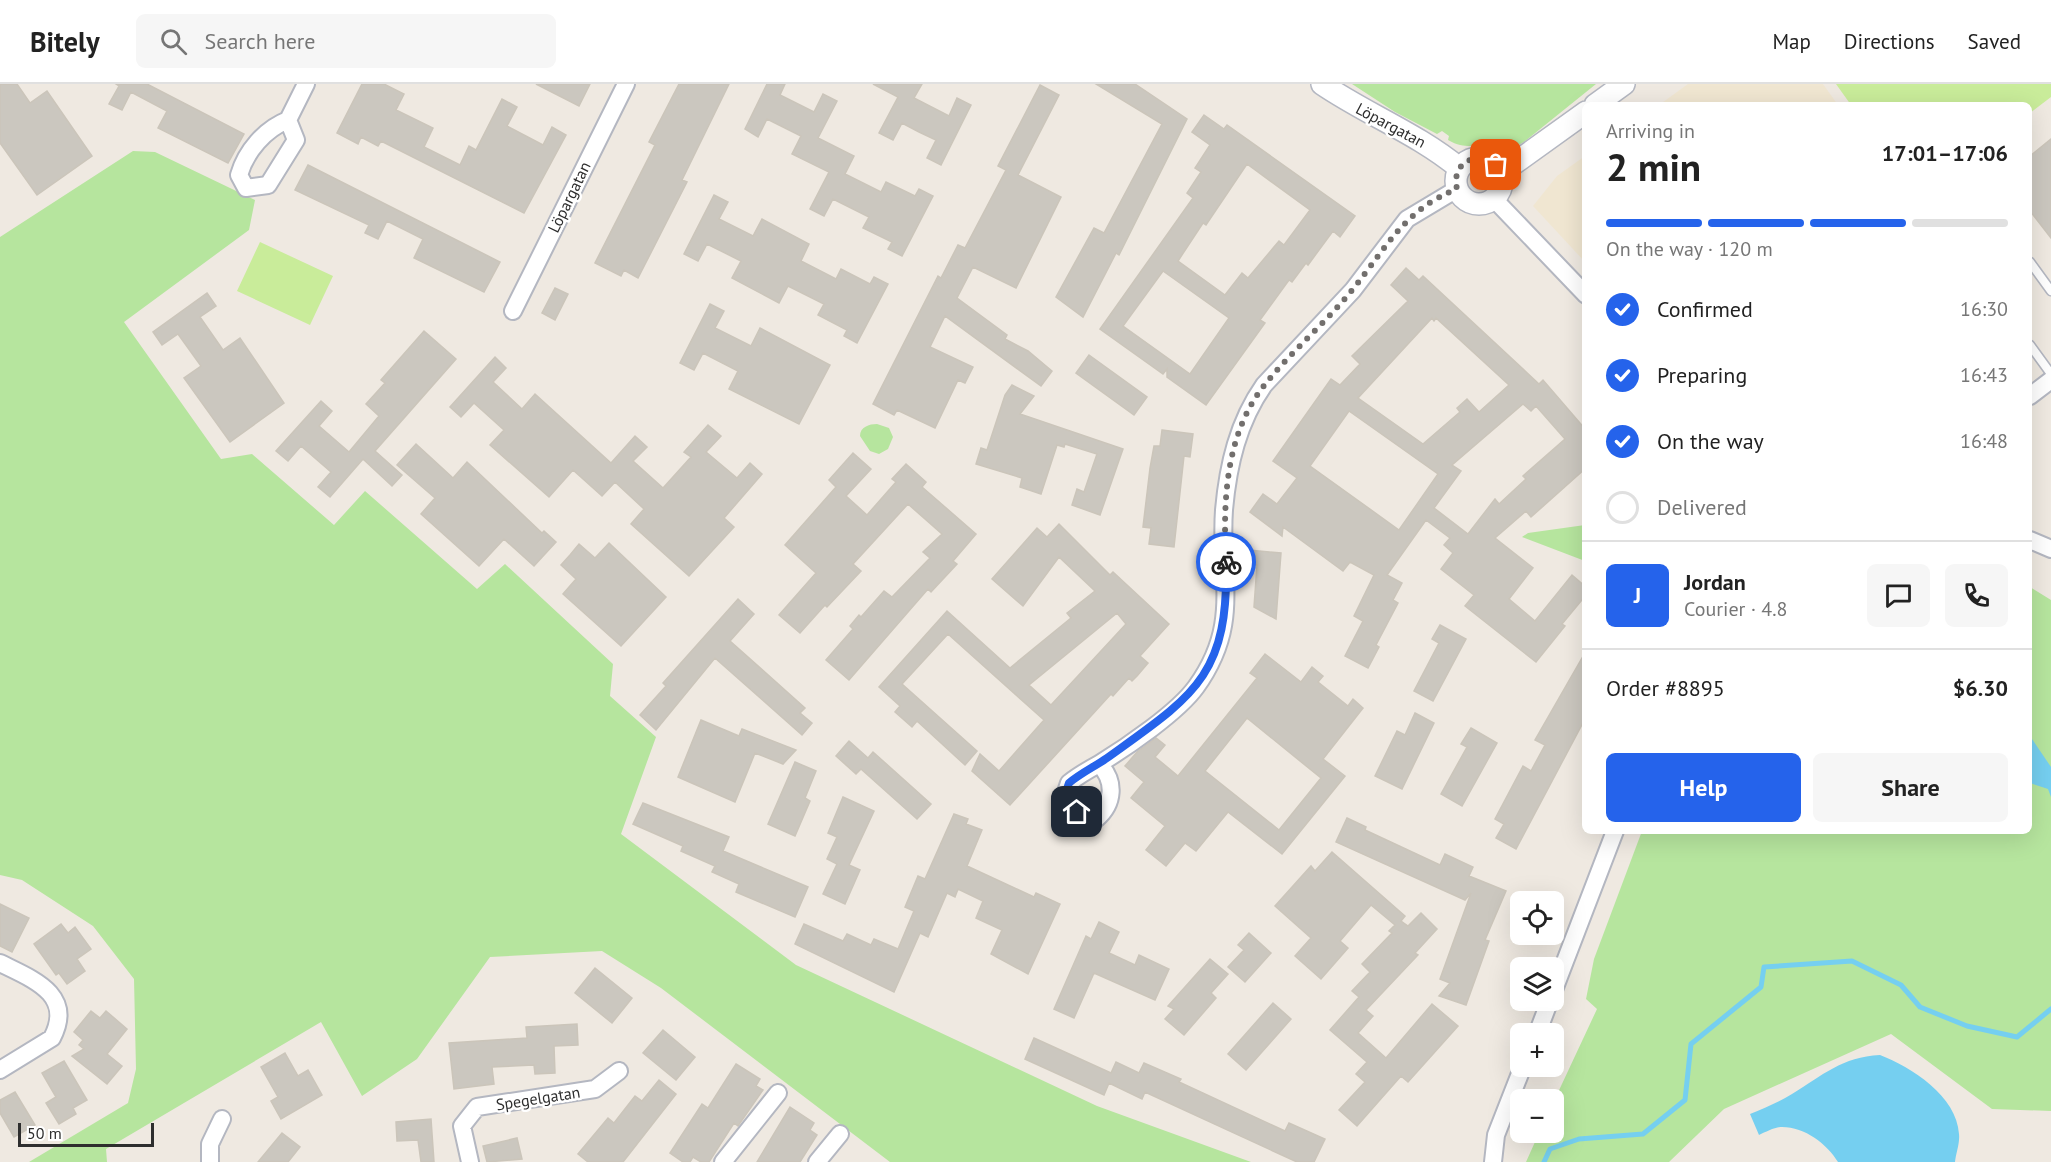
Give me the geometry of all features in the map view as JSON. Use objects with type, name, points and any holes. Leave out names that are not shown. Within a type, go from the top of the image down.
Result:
[{"type":"street","points":[[288,120],[306,84]]},
{"type":"street","name":"Löpargatan","points":[[513,311],[626,84]]},
{"type":"street","name":"Löpargatan","points":[[1322,84],[1358,107],[1434,148],[1458,178]]},
{"type":"street","points":[[1599,102],[1624,84]]},
{"type":"street","points":[[1501,173],[1582,115]]},
{"type":"street","points":[[1099,764],[1185,699],[1213,658],[1224,625],[1227,604],[1224,512],[1229,475],[1233,451],[1253,401],[1353,290],[1407,219],[1458,178],[1466,161],[1479,158],[1493,162],[1501,173],[1501,187],[1494,199],[1484,204],[1473,203],[1463,198],[1458,178]]},
{"type":"street","points":[[1494,199],[1582,291]]},
{"type":"street","points":[[2032,394],[2051,380]]},
{"type":"street","points":[[2032,541],[2051,549]]},
{"type":"street","points":[[1564,964],[1614,834]]},
{"type":"street","points":[[0,963],[38,981],[56,1002],[59,1014],[52,1038],[0,1070]]},
{"type":"street","name":"Spegelgatan","points":[[470,1162],[462,1126],[477,1107],[595,1089],[619,1071]]},
{"type":"street","points":[[1493,1162],[1496,1135],[1519,1077]]},
{"type":"street","points":[[723,1162],[778,1093]]},
{"type":"street","points":[[210,1162],[210,1144],[222,1119]]},
{"type":"street","points":[[817,1162],[840,1134]]},
{"type":"lane","points":[[2032,265],[2051,291]]},
{"type":"lane","points":[[2032,348],[2051,374]]},
{"type":"shaded area","points":[[1688,84],[1823,84],[1836,102],[1663,102]]},
{"type":"shaded area","points":[[1582,158],[1582,259],[1533,206],[1557,176]]},
{"type":"green space","points":[[1352,84],[1596,84],[1524,142],[1509,149],[1497,151],[1452,142],[1448,140],[1449,136],[1442,131],[1437,134],[1395,112]]},
{"type":"green space","points":[[1836,84],[2051,84],[2051,97],[2032,111],[2032,102],[1849,102]]},
{"type":"green space","points":[[133,151],[155,152],[255,200],[249,230],[124,322],[221,459],[252,454],[334,525],[365,491],[477,589],[505,564],[613,664],[610,696],[656,737],[621,834],[796,965],[1097,1106],[1251,1162],[890,1162],[661,988],[602,951],[490,957],[417,1059],[362,1096],[321,1022],[106,1149],[107,1162],[29,1162],[128,1103],[136,1069],[134,979],[93,926],[22,880],[0,875],[0,237]]},
{"type":"green space","points":[[260,242],[333,276],[310,325],[237,291]]},
{"type":"green space","points":[[877,424],[889,428],[893,437],[888,449],[879,454],[870,451],[860,436],[866,427]]},
{"type":"green space","points":[[1582,525],[1582,560],[1522,537],[1528,533]]},
{"type":"green space","points":[[2032,588],[2051,600],[2051,1111],[1992,1109],[1891,1034],[1724,1109],[1669,1162],[1526,1162],[1535,1143],[1564,1143],[1564,1089],[1560,1089],[1597,1009],[1586,999],[1594,959],[1641,834],[2032,834]]},
{"type":"water","points":[[2032,739],[2051,767],[2051,797],[2048,789],[2032,784]]},
{"type":"water","points":[[1880,1055],[1918,1075],[1941,1095],[1950,1107],[1959,1134],[1955,1162],[1838,1162],[1822,1143],[1799,1130],[1779,1127],[1759,1135],[1750,1114],[1787,1097],[1844,1063],[1867,1056]]},
{"type":"building","points":[[0,84],[17,84],[30,103],[47,91],[92,156],[37,195],[0,143]]},
{"type":"building","points":[[116,84],[147,84],[244,134],[228,163],[158,128],[167,111],[131,92],[122,110],[109,104],[119,86]]},
{"type":"building","points":[[362,84],[384,84],[404,94],[396,110],[433,128],[424,147],[460,165],[469,146],[476,150],[502,99],[517,107],[507,126],[543,145],[552,127],[566,135],[524,213],[381,141],[378,146],[361,137],[358,144],[337,133]]},
{"type":"building","points":[[536,84],[590,84],[579,106]]},
{"type":"building","points":[[679,84],[729,84],[682,180],[687,182],[638,278],[624,270],[621,276],[595,263],[655,145],[649,142]]},
{"type":"building","points":[[767,84],[785,84],[780,95],[814,112],[823,94],[837,101],[818,138],[854,156],[845,174],[881,192],[886,182],[915,196],[919,189],[933,196],[902,256],[888,249],[892,242],[863,228],[869,217],[833,199],[824,216],[810,209],[829,172],[792,154],[801,136],[767,119],[758,137],[745,129]]},
{"type":"building","points":[[873,84],[922,84],[914,98],[949,116],[957,98],[971,105],[941,165],[927,158],[936,140],[902,123],[893,140],[879,133],[898,97]]},
{"type":"building","points":[[1096,84],[1135,84],[1187,119],[1119,255],[1116,253],[1083,317],[1056,297],[1094,228],[1104,233],[1162,124]]},
{"type":"building","points":[[1040,85],[1059,95],[1018,175],[1061,197],[1016,288],[973,267],[957,298],[1007,335],[1005,339],[1028,351],[1052,371],[1041,386],[945,316],[930,347],[973,367],[965,383],[958,380],[935,428],[897,410],[894,415],[873,404],[938,276],[941,278],[958,245],[965,248],[1006,170],[998,166]]},
{"type":"building","points":[[1204,115],[1224,129],[1227,125],[1355,216],[1340,237],[1333,231],[1308,265],[1306,263],[1292,282],[1289,280],[1260,320],[1265,323],[1206,405],[1167,377],[1167,369],[1163,374],[1100,329],[1193,198],[1187,193],[1201,172],[1195,168],[1210,145],[1192,132]],"holes":[[[1247,164],[1310,210],[1284,245],[1279,241],[1248,278],[1242,273],[1225,295],[1178,261],[1203,223],[1206,225]],[[1163,271],[1229,318],[1190,374],[1123,326]]]},
{"type":"building","points":[[2051,139],[2051,238],[2032,214],[2032,154]]},
{"type":"building","points":[[308,165],[500,262],[484,292],[414,258],[423,239],[387,221],[378,239],[365,233],[369,225],[295,190]]},
{"type":"building","points":[[714,195],[728,202],[719,219],[753,236],[762,219],[809,244],[801,261],[836,279],[841,269],[870,284],[874,277],[888,284],[857,343],[844,336],[847,330],[818,315],[824,304],[788,286],[779,303],[732,278],[741,261],[707,244],[698,261],[684,254]]},
{"type":"building","points":[[1406,268],[1419,280],[1423,276],[1539,384],[1543,380],[1582,425],[1582,472],[1531,517],[1526,511],[1495,538],[1533,568],[1509,599],[1535,621],[1572,575],[1582,584],[1582,600],[1562,624],[1565,626],[1536,662],[1465,606],[1474,595],[1441,569],[1453,553],[1444,545],[1450,538],[1426,520],[1387,575],[1402,583],[1393,600],[1398,603],[1376,645],[1379,647],[1368,668],[1345,656],[1363,621],[1354,616],[1374,575],[1350,562],[1343,571],[1283,527],[1282,536],[1250,512],[1263,494],[1277,504],[1297,478],[1273,461],[1331,379],[1340,385],[1360,364],[1352,356],[1408,301],[1391,285]],"holes":[[[1432,318],[1434,321],[1436,318],[1509,385],[1479,412],[1467,399],[1457,408],[1460,412],[1423,444],[1358,398]],[[1523,404],[1531,411],[1536,406],[1565,439],[1523,476],[1526,479],[1499,504],[1495,499],[1468,534],[1434,508],[1461,471],[1452,465]],[[1349,411],[1438,474],[1399,530],[1310,466]]]},
{"type":"building","points":[[555,288],[568,294],[555,320],[542,313]]},
{"type":"building","points":[[207,293],[216,306],[200,317],[223,350],[240,338],[284,403],[230,442],[184,378],[201,366],[178,334],[162,345],[153,332]]},
{"type":"building","points":[[710,304],[724,311],[715,328],[751,346],[760,328],[830,365],[799,424],[729,389],[738,371],[703,353],[694,370],[680,363]]},
{"type":"building","points":[[424,331],[456,359],[375,451],[402,475],[392,486],[363,459],[330,497],[318,487],[331,472],[301,446],[288,461],[276,451],[321,401],[332,411],[319,426],[349,452],[379,416],[366,404],[385,383],[381,380]]},
{"type":"building","points":[[1089,355],[1147,397],[1134,415],[1076,373]]},
{"type":"building","points":[[495,357],[506,368],[493,382],[522,409],[535,394],[611,463],[635,436],[647,447],[633,461],[663,488],[691,457],[684,452],[708,425],[721,436],[706,452],[737,478],[750,463],[762,474],[724,518],[734,527],[689,576],[631,524],[644,509],[615,482],[602,496],[573,470],[549,497],[490,445],[504,430],[474,403],[461,417],[450,407]]},
{"type":"building","points":[[1012,385],[1034,396],[1020,414],[1123,449],[1100,515],[1072,505],[1077,489],[1084,492],[1097,454],[1065,444],[1064,447],[1057,445],[1041,494],[1020,487],[1022,478],[976,464],[981,448],[987,450],[1005,395]]},
{"type":"building","points":[[1162,430],[1193,434],[1190,457],[1184,456],[1174,547],[1149,544],[1151,528],[1143,527],[1154,446],[1160,446]]},
{"type":"building","points":[[416,444],[453,478],[467,462],[542,533],[544,531],[556,542],[534,566],[504,539],[479,566],[421,514],[435,498],[397,465]]},
{"type":"building","points":[[853,453],[871,469],[846,496],[867,515],[896,482],[892,479],[906,464],[926,482],[922,487],[976,534],[953,561],[957,564],[931,592],[928,589],[849,680],[826,660],[853,629],[850,626],[859,615],[861,617],[884,591],[892,597],[930,558],[923,552],[942,534],[908,504],[853,564],[861,571],[827,607],[825,605],[800,633],[779,615],[816,573],[785,545],[836,487],[829,480]]},
{"type":"building","points":[[1059,524],[1110,575],[1113,572],[1169,624],[1140,656],[1148,663],[1137,676],[1132,681],[1129,678],[1113,696],[1111,694],[1010,805],[972,771],[980,754],[999,771],[1044,720],[948,634],[902,684],[977,751],[965,765],[917,721],[912,727],[895,712],[900,706],[879,687],[947,611],[1010,668],[1071,618],[1067,613],[1095,591],[1059,557],[1023,606],[992,579],[1037,528],[1047,537]],"holes":[[[1117,613],[1126,624],[1051,705],[1029,685]]]},
{"type":"building","points":[[609,543],[666,597],[621,646],[563,594],[576,579],[561,565],[579,544],[595,558]]},
{"type":"building","points":[[1249,550],[1281,553],[1276,619],[1254,607],[1257,565],[1248,564]]},
{"type":"building","points":[[738,599],[754,614],[730,641],[805,708],[800,713],[812,723],[802,735],[715,658],[656,730],[640,715],[666,686],[663,683]]},
{"type":"building","points":[[1440,625],[1466,639],[1433,701],[1414,691],[1439,643],[1432,639]]},
{"type":"building","points":[[1265,654],[1301,682],[1312,667],[1323,676],[1318,682],[1348,706],[1353,699],[1363,708],[1323,759],[1345,776],[1282,854],[1228,812],[1196,851],[1185,843],[1166,866],[1146,850],[1165,826],[1131,798],[1144,782],[1125,766],[1137,752],[1156,738],[1165,745],[1155,757],[1178,776],[1257,678],[1250,673]],"holes":[[[1247,718],[1321,778],[1279,830],[1205,771]]]},
{"type":"building","points":[[1582,658],[1582,725],[1516,849],[1496,838],[1504,824],[1495,819],[1523,766],[1531,771],[1545,745],[1535,740]]},
{"type":"building","points":[[1415,713],[1434,723],[1402,789],[1375,776],[1397,731],[1405,735]]},
{"type":"building","points":[[701,720],[739,736],[742,729],[796,750],[783,764],[755,753],[735,802],[678,777]]},
{"type":"building","points":[[1471,728],[1497,743],[1462,806],[1441,794],[1467,747],[1461,744]]},
{"type":"building","points":[[849,741],[868,758],[873,752],[931,804],[917,819],[861,769],[856,774],[836,756]]},
{"type":"building","points":[[795,762],[816,771],[805,798],[810,801],[795,836],[768,824]]},
{"type":"building","points":[[843,797],[874,811],[849,865],[860,870],[845,904],[823,894],[837,864],[827,859],[837,837],[828,833]]},
{"type":"building","points":[[643,803],[729,837],[723,851],[808,887],[795,917],[736,892],[739,884],[712,872],[715,866],[681,851],[683,846],[633,824]]},
{"type":"building","points":[[954,814],[968,819],[966,824],[982,830],[967,866],[1034,897],[1036,893],[1060,904],[1028,974],[991,954],[1002,930],[976,918],[983,901],[958,889],[955,897],[947,893],[928,937],[920,933],[894,992],[795,944],[804,924],[843,941],[847,934],[871,945],[874,939],[898,949],[914,911],[905,907],[918,876],[925,879]]},
{"type":"building","points":[[1347,818],[1366,827],[1365,830],[1440,865],[1445,854],[1473,867],[1469,876],[1506,891],[1485,940],[1489,941],[1466,1005],[1439,996],[1450,983],[1440,979],[1471,893],[1465,900],[1336,842]]},
{"type":"building","points":[[1332,852],[1405,916],[1401,921],[1408,926],[1421,913],[1437,929],[1415,953],[1418,955],[1366,1010],[1373,1016],[1358,1033],[1386,1058],[1432,1004],[1458,1026],[1408,1082],[1401,1076],[1357,1126],[1339,1110],[1365,1082],[1356,1074],[1367,1062],[1330,1030],[1359,997],[1352,991],[1370,972],[1362,964],[1392,933],[1389,931],[1395,925],[1371,905],[1340,941],[1348,948],[1321,979],[1295,956],[1311,938],[1275,906],[1311,866],[1315,871]]},
{"type":"building","points":[[0,904],[29,918],[12,952],[0,946]]},
{"type":"building","points":[[1099,922],[1119,932],[1109,953],[1135,965],[1139,955],[1169,969],[1155,1000],[1094,973],[1074,1018],[1054,1009],[1086,936],[1091,939]]},
{"type":"building","points":[[61,924],[68,933],[75,927],[91,949],[77,959],[85,971],[67,984],[59,973],[56,975],[34,944]]},
{"type":"building","points":[[1249,933],[1271,953],[1245,982],[1228,967],[1244,950],[1238,945]]},
{"type":"building","points":[[1210,959],[1228,974],[1211,993],[1216,998],[1184,1035],[1165,1019],[1174,1009],[1168,1006]]},
{"type":"building","points":[[595,968],[632,998],[612,1023],[575,993]]},
{"type":"building","points":[[1273,1003],[1291,1019],[1246,1070],[1228,1054]]},
{"type":"building","points":[[91,1011],[100,1018],[106,1011],[127,1029],[107,1054],[122,1066],[107,1084],[72,1056],[84,1049],[79,1045],[83,1040],[74,1032]]},
{"type":"building","points":[[577,1024],[578,1045],[554,1046],[555,1073],[535,1074],[534,1065],[492,1067],[494,1084],[454,1089],[449,1043],[527,1038],[526,1027]]},
{"type":"building","points":[[663,1030],[695,1057],[676,1080],[643,1053]]},
{"type":"building","points":[[1034,1038],[1111,1073],[1116,1062],[1139,1073],[1144,1063],[1181,1079],[1179,1082],[1285,1131],[1289,1123],[1325,1139],[1314,1162],[1297,1162],[1145,1092],[1142,1099],[1109,1083],[1104,1095],[1025,1059]]},
{"type":"building","points":[[285,1053],[298,1076],[308,1070],[322,1095],[281,1119],[271,1101],[278,1097],[261,1067]]},
{"type":"building","points":[[64,1061],[87,1100],[73,1108],[76,1114],[59,1124],[46,1103],[56,1097],[42,1073]]},
{"type":"building","points":[[736,1064],[760,1079],[756,1086],[763,1090],[738,1126],[734,1123],[709,1162],[701,1162],[693,1157],[690,1162],[683,1162],[670,1153],[702,1104],[708,1108]]},
{"type":"building","points":[[659,1080],[676,1094],[623,1162],[588,1162],[578,1154],[608,1118],[614,1123],[635,1096],[642,1101]]},
{"type":"building","points":[[15,1092],[35,1125],[14,1137],[0,1113],[0,1100]]},
{"type":"building","points":[[790,1107],[814,1123],[810,1130],[817,1135],[800,1162],[757,1162]]},
{"type":"building","points":[[431,1119],[434,1162],[421,1162],[418,1140],[397,1141],[396,1122]]},
{"type":"building","points":[[282,1133],[300,1147],[288,1162],[258,1162]]},
{"type":"building","points":[[517,1138],[522,1159],[487,1162],[483,1146]]},
{"type":"waterway","points":[[1544,1162],[1550,1149],[1579,1139],[1643,1134],[1685,1100],[1691,1044],[1761,987],[1764,967],[1852,961],[1901,985],[1920,1007],[1967,1026],[2017,1037],[2051,1009]]},
{"type":"way so far","points":[[1226,562],[1224,512],[1233,451],[1253,401],[1264,386],[1353,290],[1393,234],[1407,219],[1448,192],[1457,189],[1456,176],[1462,164],[1470,159],[1484,158],[1496,165]]},
{"type":"route","points":[[1077,812],[1065,795],[1069,783],[1163,718],[1185,699],[1202,677],[1213,658],[1224,625],[1227,604],[1226,562]]}]
